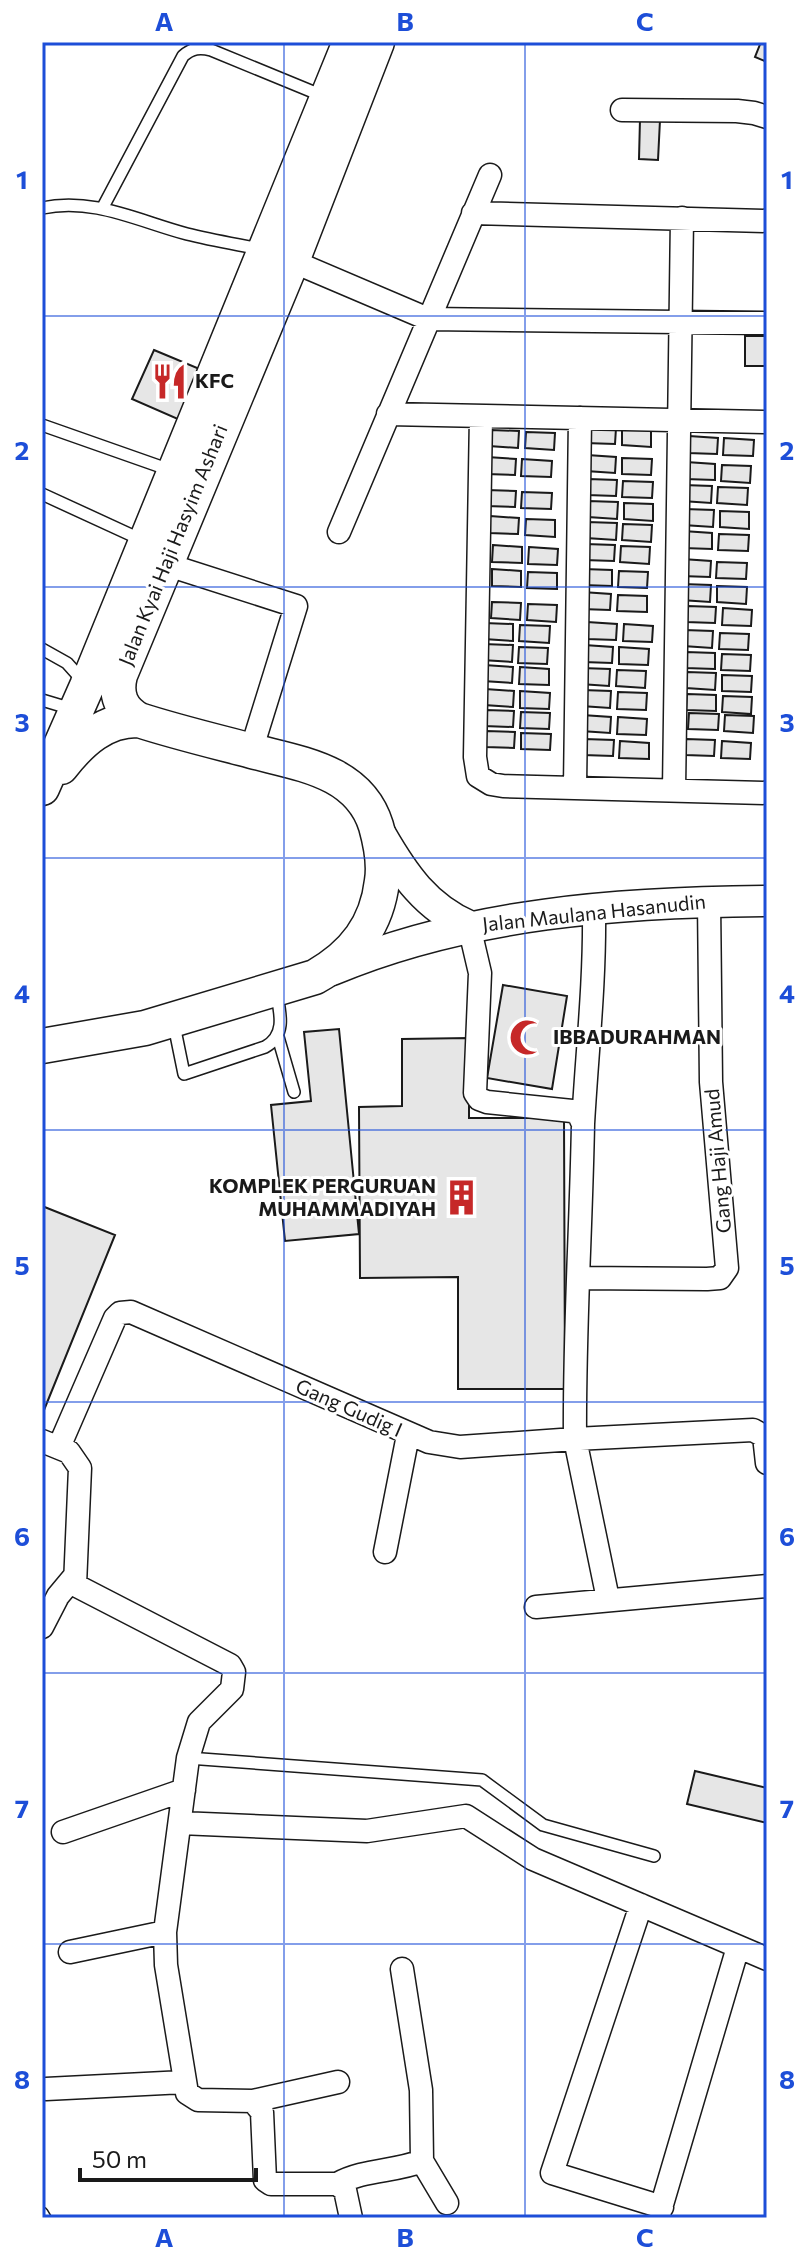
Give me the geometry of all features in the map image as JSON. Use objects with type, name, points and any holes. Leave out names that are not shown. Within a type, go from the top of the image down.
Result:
[{"type":"main road","name":"Jalan Kyai Haji Hasyim Ashari","points":[[42,791],[82,698],[156,553],[278,256],[327,98],[350,42]]},
{"type":"main road","name":"Jalan Kyai Haji Hasyim Ashari","points":[[139,720],[121,705],[118,682],[156,553],[175,472],[377,42]]},
{"type":"main road","points":[[42,791],[64,762],[97,731],[117,722],[139,720],[321,770],[341,779],[365,804],[376,827],[384,873],[374,918],[363,937],[345,957],[278,1005],[175,1028],[42,1046]]},
{"type":"street","points":[[622,110],[737,111],[767,117]]},
{"type":"street","points":[[339,532],[490,175]]},
{"type":"street","points":[[473,213],[767,221]]},
{"type":"street","points":[[674,790],[682,218]]},
{"type":"street","points":[[278,256],[428,319],[767,323]]},
{"type":"street","points":[[388,414],[767,422]]},
{"type":"street","points":[[481,416],[478,776],[491,784],[767,793]]},
{"type":"street","points":[[575,787],[580,418]]},
{"type":"street","points":[[156,553],[296,606],[251,751]]},
{"type":"street","name":"Jalan Maulana Hasanudin","points":[[376,827],[400,869],[423,896],[449,917],[469,926]]},
{"type":"street","name":"Jalan Maulana Hasanudin","points":[[315,977],[389,948],[469,926],[594,910],[709,907],[767,901]]},
{"type":"street","name":"Gang Haji Amud","points":[[579,1278],[707,1279],[720,1278],[727,1268],[711,1082],[709,907]]},
{"type":"street","points":[[594,910],[594,972],[583,1124],[574,1350],[575,1439],[608,1599]]},
{"type":"street","points":[[469,926],[480,973],[475,1093],[487,1102],[572,1111],[583,1124]]},
{"type":"street","name":"Gang Gudig I","points":[[51,1444],[115,1318],[124,1312],[237,1357],[408,1435],[443,1445],[460,1447],[753,1430],[764,1436],[767,1463]]},
{"type":"street","points":[[385,1552],[408,1435]]},
{"type":"street","points":[[51,1444],[74,1456],[81,1474],[73,1578],[78,1588],[230,1665],[234,1672],[232,1689],[199,1722],[188,1758],[165,1932],[166,1965],[187,2093],[198,2100],[253,2101],[338,2082]]},
{"type":"street","points":[[42,1627],[58,1596],[73,1578]]},
{"type":"street","points":[[536,1607],[767,1586]]},
{"type":"street","points":[[63,1832],[184,1790]]},
{"type":"street","points":[[180,1823],[367,1831],[466,1816],[533,1859],[767,1959]]},
{"type":"street","points":[[641,1905],[552,2173],[660,2212],[738,1947]]},
{"type":"street","points":[[70,1952],[165,1932]]},
{"type":"street","points":[[402,1969],[421,2090],[422,2161],[447,2203]]},
{"type":"street","points":[[46,2089],[184,2082]]},
{"type":"street","points":[[253,2101],[262,2112],[265,2180],[271,2184],[337,2184],[354,2175],[405,2167],[422,2161]]},
{"type":"street","points":[[337,2184],[345,2190],[351,2218]]},
{"type":"lane","points":[[103,207],[189,50],[211,50],[327,98]]},
{"type":"lane","points":[[42,208],[103,207],[187,234],[278,256]]},
{"type":"lane","points":[[42,425],[175,472]]},
{"type":"lane","points":[[42,494],[156,553]]},
{"type":"lane","points":[[42,649],[67,663],[82,698],[42,700]]},
{"type":"lane","points":[[278,1005],[278,1037],[294,1092]]},
{"type":"lane","points":[[175,1028],[184,1074],[265,1047],[278,1037]]},
{"type":"lane","points":[[188,1758],[482,1780],[543,1825],[654,1856]]},
{"type":"lane","points":[[42,2213],[45,2218]]},
{"type":"building","points":[[761,42],[767,42],[767,62],[755,57]]},
{"type":"building","points":[[640,119],[660,120],[658,160],[639,159]]},
{"type":"building","points":[[745,336],[767,336],[767,366],[745,366]]},
{"type":"building","name":"KFC","points":[[154,350],[202,370],[180,420],[132,399]]},
{"type":"building","points":[[586,426],[616,428],[615,444],[585,443]]},
{"type":"building","points":[[622,429],[651,430],[651,447],[622,445]]},
{"type":"building","points":[[490,430],[519,431],[518,448],[489,446]]},
{"type":"building","points":[[526,432],[555,433],[554,450],[525,448]]},
{"type":"building","points":[[689,436],[718,438],[717,454],[688,453]]},
{"type":"building","points":[[724,438],[754,440],[753,456],[723,455]]},
{"type":"building","points":[[587,455],[616,457],[615,473],[586,471]]},
{"type":"building","points":[[487,457],[516,459],[515,475],[486,474]]},
{"type":"building","points":[[622,458],[652,459],[651,475],[622,474]]},
{"type":"building","points":[[522,459],[552,461],[551,477],[521,476]]},
{"type":"building","points":[[686,462],[715,464],[715,480],[685,479]]},
{"type":"building","points":[[722,465],[751,466],[750,483],[721,481]]},
{"type":"building","points":[[588,479],[617,480],[616,496],[587,495]]},
{"type":"building","points":[[623,481],[653,482],[652,498],[622,497]]},
{"type":"building","points":[[683,485],[712,486],[711,503],[682,501]]},
{"type":"building","points":[[718,487],[748,488],[747,505],[717,503]]},
{"type":"building","points":[[486,490],[516,491],[515,507],[486,506]]},
{"type":"building","points":[[522,492],[552,493],[551,509],[521,508]]},
{"type":"building","points":[[588,501],[618,502],[617,519],[588,517]]},
{"type":"building","points":[[624,503],[653,504],[653,521],[624,519]]},
{"type":"building","points":[[684,509],[714,510],[713,527],[683,525]]},
{"type":"building","points":[[720,511],[749,512],[749,529],[720,527]]},
{"type":"building","points":[[490,516],[519,518],[518,534],[489,533]]},
{"type":"building","points":[[526,519],[555,520],[555,537],[525,535]]},
{"type":"building","points":[[587,522],[617,523],[616,540],[586,538]]},
{"type":"building","points":[[623,524],[652,525],[651,542],[622,540]]},
{"type":"building","points":[[683,531],[712,533],[712,549],[683,548]]},
{"type":"building","points":[[719,534],[749,535],[748,551],[718,550]]},
{"type":"building","points":[[585,544],[615,545],[614,561],[584,560]]},
{"type":"building","points":[[493,545],[522,547],[522,563],[492,562]]},
{"type":"building","points":[[621,546],[650,547],[649,564],[620,562]]},
{"type":"building","points":[[529,547],[558,549],[557,565],[528,564]]},
{"type":"building","points":[[682,559],[711,561],[710,577],[681,576]]},
{"type":"building","points":[[717,562],[747,563],[746,579],[716,578]]},
{"type":"building","points":[[492,569],[521,571],[521,587],[492,586]]},
{"type":"building","points":[[583,569],[612,570],[612,586],[582,585]]},
{"type":"building","points":[[619,571],[648,572],[647,588],[618,587]]},
{"type":"building","points":[[528,572],[557,573],[557,589],[527,588]]},
{"type":"building","points":[[682,584],[711,585],[710,602],[681,600]]},
{"type":"building","points":[[717,586],[747,587],[746,604],[717,602]]},
{"type":"building","points":[[582,592],[611,594],[610,610],[581,609]]},
{"type":"building","points":[[618,595],[647,596],[647,612],[617,611]]},
{"type":"building","points":[[492,602],[521,603],[520,620],[491,618]]},
{"type":"building","points":[[528,604],[557,605],[556,622],[527,620]]},
{"type":"building","points":[[687,606],[716,607],[715,623],[686,622]]},
{"type":"building","points":[[723,608],[752,610],[751,626],[722,625]]},
{"type":"building","points":[[587,622],[617,624],[616,640],[587,639]]},
{"type":"building","points":[[484,623],[513,624],[513,641],[484,639]]},
{"type":"building","points":[[624,624],[653,626],[652,642],[623,641]]},
{"type":"building","points":[[520,625],[550,626],[549,643],[519,641]]},
{"type":"building","points":[[684,630],[713,631],[712,648],[683,646]]},
{"type":"building","points":[[720,633],[749,634],[748,650],[719,649]]},
{"type":"building","points":[[483,644],[513,645],[512,662],[482,660]]},
{"type":"building","points":[[584,645],[613,647],[612,663],[583,662]]},
{"type":"building","points":[[519,647],[548,648],[547,664],[518,663]]},
{"type":"building","points":[[619,647],[649,649],[648,665],[619,664]]},
{"type":"building","points":[[686,652],[715,653],[715,669],[685,668]]},
{"type":"building","points":[[722,654],[751,655],[750,671],[721,670]]},
{"type":"building","points":[[484,665],[513,667],[512,683],[483,681]]},
{"type":"building","points":[[520,667],[549,669],[549,685],[519,684]]},
{"type":"building","points":[[581,668],[610,669],[609,686],[580,684]]},
{"type":"building","points":[[617,670],[646,671],[645,688],[616,686]]},
{"type":"building","points":[[687,672],[716,673],[715,690],[686,688]]},
{"type":"building","points":[[722,675],[752,676],[751,692],[722,691]]},
{"type":"building","points":[[485,689],[514,691],[513,707],[484,705]]},
{"type":"building","points":[[582,690],[611,691],[610,708],[581,706]]},
{"type":"building","points":[[520,691],[550,693],[549,709],[520,708]]},
{"type":"building","points":[[618,692],[647,693],[646,710],[617,709]]},
{"type":"building","points":[[687,694],[716,695],[716,711],[686,710]]},
{"type":"building","points":[[723,696],[752,697],[751,714],[722,712]]},
{"type":"building","points":[[485,710],[514,711],[513,727],[484,726]]},
{"type":"building","points":[[521,712],[550,713],[549,729],[520,728]]},
{"type":"building","points":[[689,713],[719,714],[718,730],[688,729]]},
{"type":"building","points":[[582,715],[611,717],[610,733],[581,731]]},
{"type":"building","points":[[725,715],[754,716],[753,733],[724,731]]},
{"type":"building","points":[[618,717],[647,719],[646,735],[617,734]]},
{"type":"building","points":[[486,731],[515,732],[514,748],[485,747]]},
{"type":"building","points":[[521,733],[551,734],[550,750],[521,749]]},
{"type":"building","points":[[584,739],[614,740],[613,756],[583,755]]},
{"type":"building","points":[[686,739],[715,740],[714,756],[685,755]]},
{"type":"building","points":[[620,741],[649,743],[649,759],[619,758]]},
{"type":"building","points":[[722,741],[751,743],[750,759],[721,758]]},
{"type":"building","name":"IBBADURAHMAN","points":[[503,985],[567,996],[552,1089],[487,1078]]},
{"type":"building","points":[[339,1029],[359,1234],[285,1241],[271,1105],[311,1101],[304,1032]]},
{"type":"building","name":"KOMPLEK PERGURUAN MUHAMMADIYAH","points":[[469,1038],[469,1118],[564,1118],[565,1389],[458,1389],[458,1277],[360,1278],[359,1107],[402,1106],[402,1039]]},
{"type":"building","points":[[42,1206],[115,1235],[42,1415]]},
{"type":"building","points":[[695,1771],[767,1788],[767,1823],[687,1804]]},
{"type":"place","name":"KFC","points":[[169,381]]},
{"type":"place","name":"IBBADURAHMAN","points":[[527,1037]]},
{"type":"place","name":"KOMPLEK PERGURUAN MUHAMMADIYAH","points":[[462,1198]]}]
